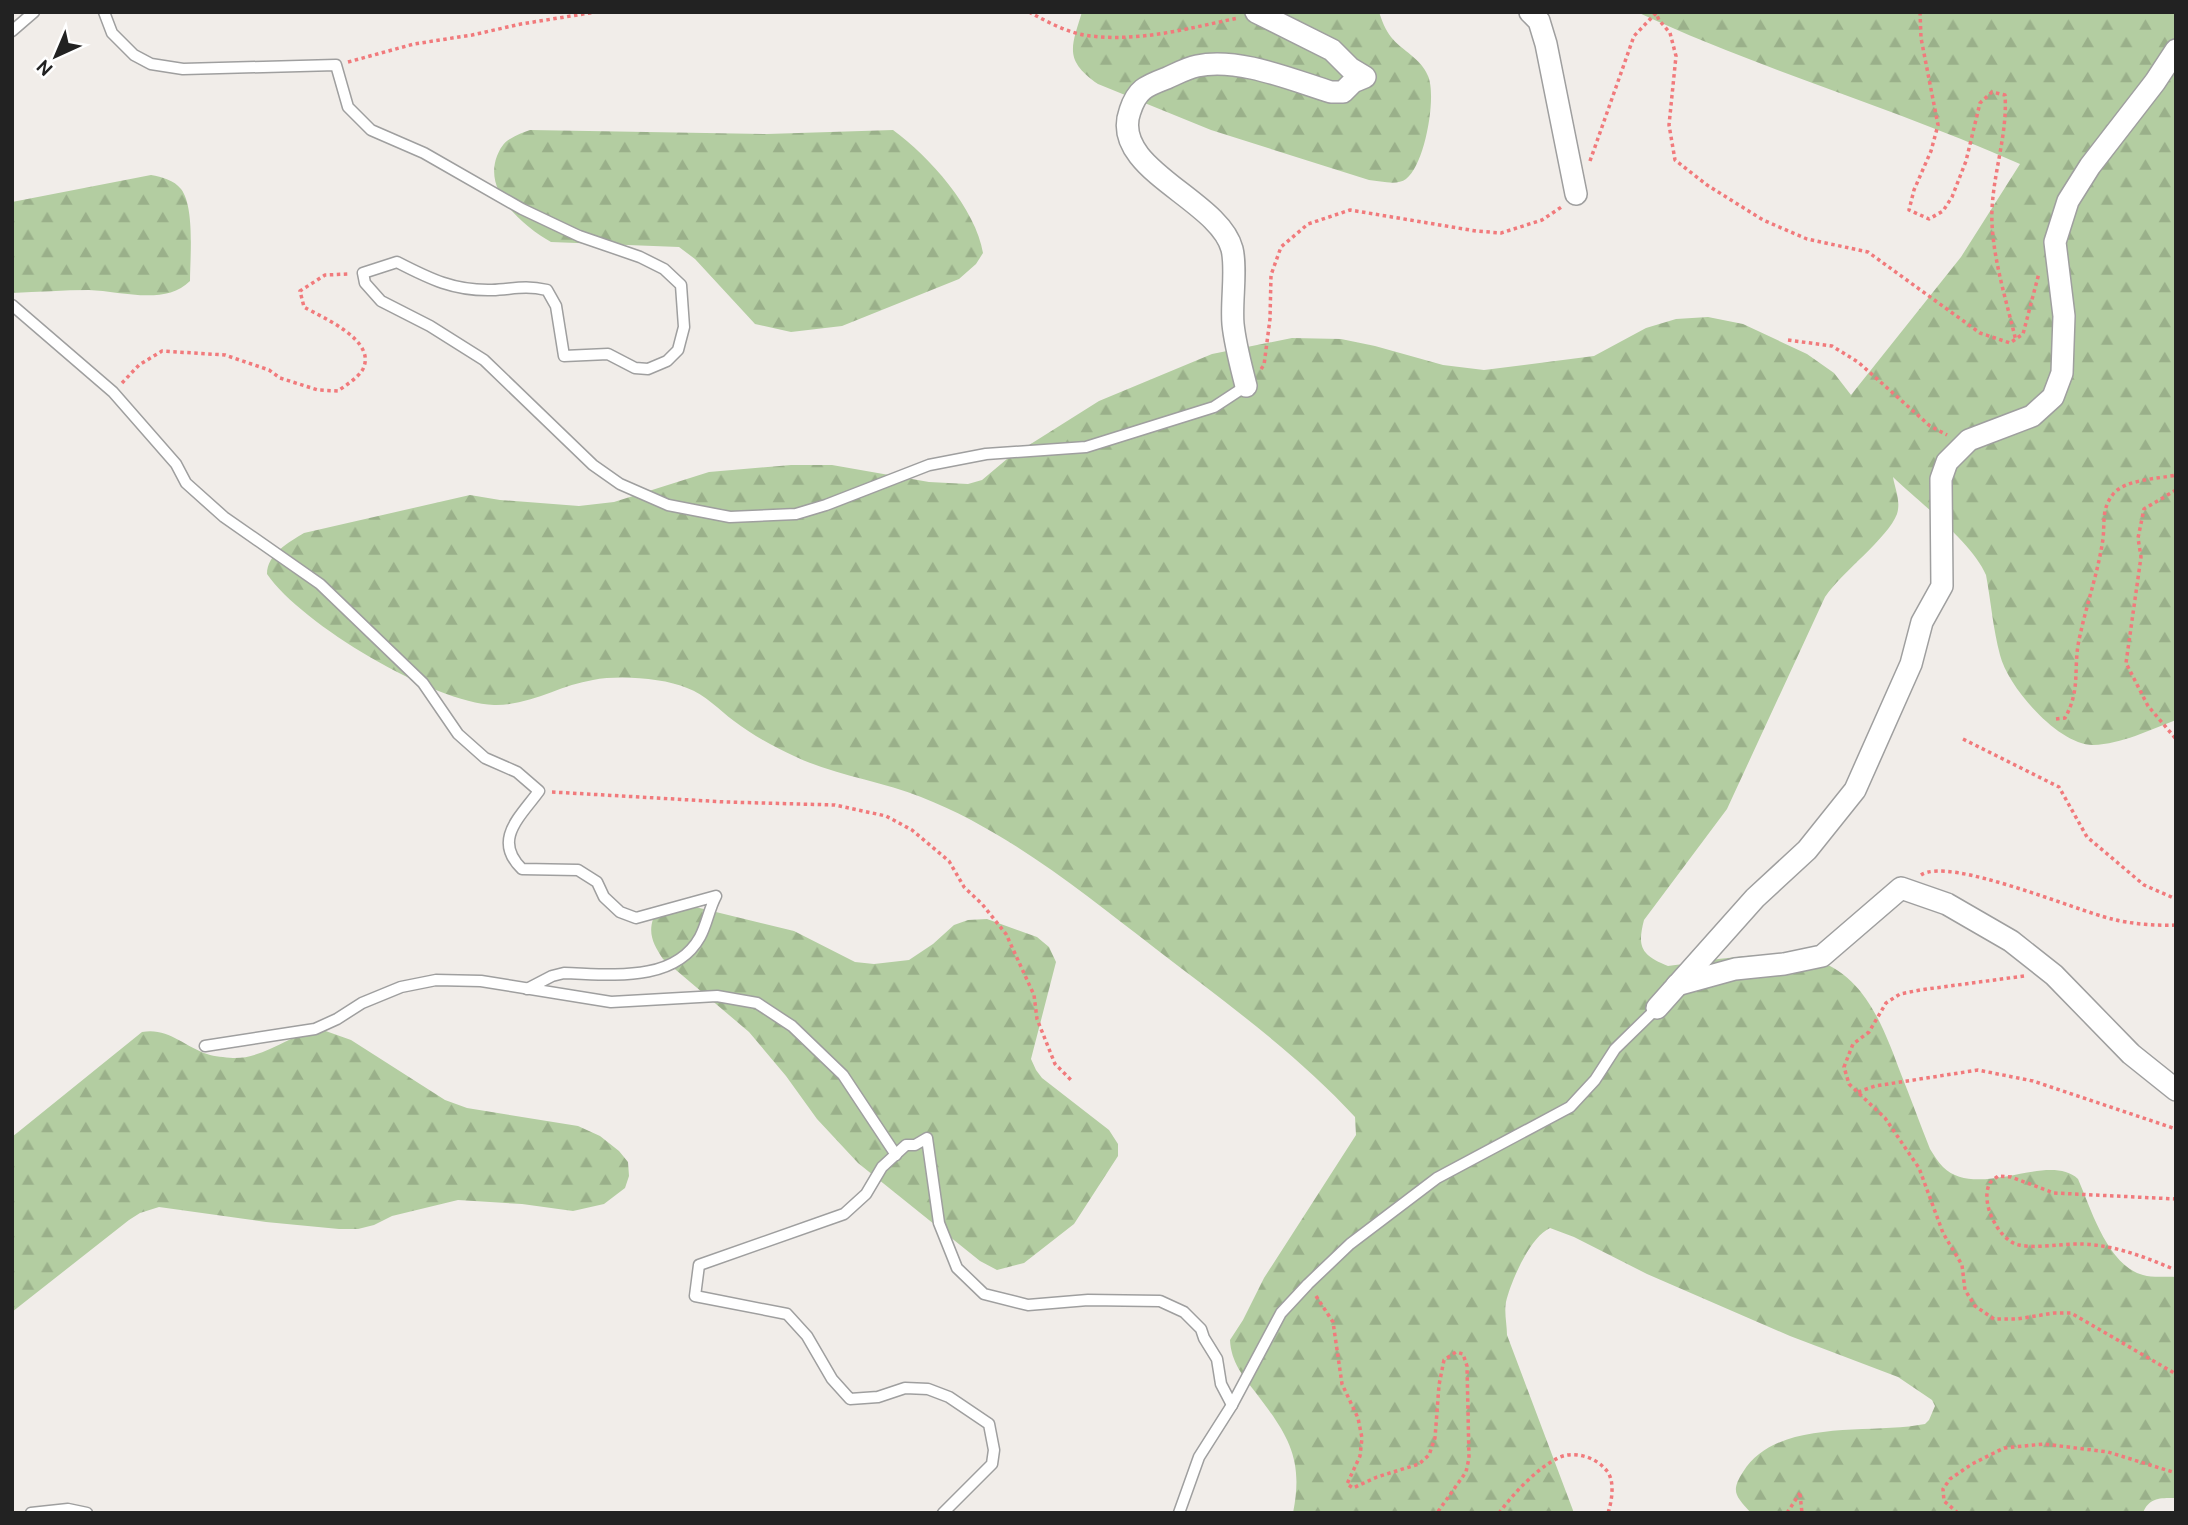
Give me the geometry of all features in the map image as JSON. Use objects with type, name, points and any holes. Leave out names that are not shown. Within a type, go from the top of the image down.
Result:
[{"type":"street","points":[[1530,12],[1539,21],[1546,44],[1576,194]]},
{"type":"street","points":[[1245,386],[1233,324],[1232,249],[1223,232],[1197,204],[1172,187],[1135,151],[1127,130],[1127,118],[1135,94],[1196,66],[1233,65],[1331,92],[1343,92],[1353,82],[1365,77],[1350,68],[1332,50],[1258,13]]},
{"type":"street","points":[[1657,1008],[1755,898],[1807,850],[1855,790],[1911,664],[1922,622],[1942,586],[1941,479],[1947,463],[1969,440],[2032,416],[2053,397],[2062,373],[2064,316],[2055,242],[2068,201],[2090,166],[2155,82],[2176,50]]},
{"type":"street","points":[[1677,985],[1735,970],[1822,956],[1901,888],[1947,904],[2011,941],[2051,973],[2131,1054],[2176,1090]]},
{"type":"lane","points":[[12,31],[34,12]]},
{"type":"lane","points":[[104,12],[112,33],[134,55],[151,64],[183,69],[336,65],[348,107],[371,130],[424,153],[533,214],[579,236],[640,257],[664,269],[681,285],[684,327],[678,350],[667,361],[648,369],[635,368],[608,354],[564,356],[556,306],[547,290],[528,286],[491,290],[440,284],[397,261],[363,273],[365,283],[381,300],[485,360],[593,465],[620,484],[668,505],[730,517],[796,514],[929,465],[986,454],[1086,447],[1214,407],[1245,386]]},
{"type":"lane","points":[[12,305],[113,392],[176,464],[186,483],[224,517],[320,584],[423,683],[458,734],[485,758],[517,772],[538,791],[512,828],[507,843],[511,859],[522,869],[579,870],[597,882],[604,897],[620,912],[636,918],[716,896],[700,937],[681,959],[644,973],[564,973],[551,976],[527,989]]},
{"type":"lane","points":[[205,1046],[315,1029],[401,987],[436,980],[481,981],[611,1002],[717,996],[757,1003],[792,1026],[843,1075],[896,1155]]},
{"type":"lane","points":[[1179,1513],[1199,1457],[1232,1405],[1281,1313],[1308,1284],[1350,1244],[1437,1178],[1570,1107],[1595,1080],[1615,1049],[1657,1008]]},
{"type":"lane","points":[[943,1513],[992,1464],[994,1450],[989,1424],[949,1397],[928,1389],[905,1388],[878,1397],[850,1399],[832,1378],[807,1336],[787,1314],[695,1296],[699,1265],[844,1214],[866,1194],[882,1167],[906,1145],[915,1145],[927,1138],[939,1223],[957,1268],[984,1294],[1028,1305],[1088,1300],[1160,1301],[1184,1312],[1201,1329],[1217,1359],[1221,1384],[1232,1405]]},
{"type":"lane","points":[[31,1513],[68,1509],[87,1513]]},
{"type":"path","points":[[336,65],[414,44],[472,36],[521,24],[596,12]]},
{"type":"path","points":[[1029,12],[1058,27],[1090,36],[1150,35],[1258,13]]},
{"type":"path","points":[[1920,12],[1921,37],[1938,125],[1909,210],[1929,219],[1943,211],[1952,197],[1965,161],[1980,103],[1992,92],[2005,95],[2007,117],[1997,163],[1992,224],[2000,276],[2016,341]]},
{"type":"path","points":[[1245,386],[1264,365],[1270,320],[1271,275],[1281,247],[1308,224],[1350,210],[1476,232],[1501,233],[1542,220],[1556,212],[1576,194],[1601,134],[1634,36],[1656,13],[1670,33],[1676,56],[1669,125],[1675,160],[1707,185],[1763,220],[1807,239],[1868,252],[1980,333],[2010,343],[2022,334],[2040,270]]},
{"type":"path","points":[[113,392],[139,365],[162,351],[225,355],[269,370],[280,378],[318,390],[338,391],[363,369],[365,354],[355,337],[304,307],[300,291],[325,275],[363,273]]},
{"type":"path","points":[[1788,340],[1832,346],[1858,362],[1930,426],[1965,444]]},
{"type":"path","points":[[2056,719],[2065,718],[2074,702],[2078,681],[2078,643],[2103,538],[2102,516],[2115,493],[2126,485],[2176,475]]},
{"type":"path","points":[[2176,490],[2144,509],[2138,538],[2141,556],[2126,663],[2148,706],[2176,739]]},
{"type":"path","points":[[1963,739],[2059,787],[2087,837],[2144,885],[2176,900]]},
{"type":"path","points":[[538,791],[726,802],[835,805],[886,816],[912,830],[949,860],[964,887],[1006,934],[1034,995],[1037,1019],[1055,1064],[1071,1080]]},
{"type":"path","points":[[1901,888],[1926,871],[1958,873],[2034,891],[2112,919],[2176,925]]},
{"type":"path","points":[[2051,973],[1900,995],[1886,1003],[1869,1032],[1853,1044],[1844,1067],[1849,1084],[1885,1118],[1919,1168],[1943,1233],[1962,1265],[1965,1290],[1975,1306],[1994,1318],[2017,1319],[2054,1312],[2071,1313],[2176,1374]]},
{"type":"path","points":[[1858,1092],[1875,1086],[1978,1070],[2033,1081],[2176,1129]]},
{"type":"path","points":[[2171,1268],[2129,1250],[2085,1244],[2018,1245],[2003,1236],[1992,1221],[1987,1194],[1990,1183],[1998,1176],[2011,1177],[2054,1193],[2176,1199]]},
{"type":"path","points":[[1308,1284],[1333,1322],[1342,1384],[1358,1418],[1362,1438],[1360,1456],[1348,1484],[1353,1488],[1377,1477],[1419,1464],[1429,1455],[1435,1438],[1439,1385],[1444,1360],[1456,1352],[1463,1354],[1467,1366],[1469,1458],[1466,1472],[1437,1513]]},
{"type":"path","points":[[1958,1513],[1944,1502],[1943,1489],[1950,1479],[2004,1448],[2044,1444],[2108,1452],[2176,1473]]},
{"type":"path","points":[[1499,1513],[1539,1471],[1559,1457],[1573,1454],[1591,1458],[1607,1471],[1612,1484],[1608,1513]]},
{"type":"path","points":[[1787,1513],[1800,1493],[1802,1513]]},
{"type":"green space","points":[[1082,12],[1379,12],[1391,37],[1421,64],[1428,76],[1430,114],[1419,160],[1413,171],[1402,181],[1369,180],[1211,130],[1098,84],[1080,68],[1073,52]]},
{"type":"green space","points":[[1637,12],[2176,12],[2176,720],[2125,739],[2093,745],[2079,742],[2050,725],[2024,698],[2005,668],[2000,655],[1986,575],[1979,562],[1958,536],[1893,477],[1897,514],[1884,534],[1825,597],[1727,809],[1644,920],[1641,937],[1641,944],[1647,954],[1668,966],[1740,956],[1778,955],[1812,959],[1830,966],[1846,977],[1870,1005],[1894,1057],[1930,1149],[1943,1167],[1958,1176],[1975,1179],[2049,1170],[2065,1172],[2078,1179],[2102,1235],[2120,1260],[2131,1270],[2143,1275],[2176,1277],[2176,1498],[2152,1501],[2143,1513],[1751,1513],[1738,1498],[1736,1489],[1743,1472],[1758,1455],[1778,1443],[1826,1431],[1925,1424],[1935,1406],[1932,1400],[1898,1377],[1790,1336],[1647,1274],[1574,1237],[1550,1228],[1535,1240],[1512,1283],[1505,1306],[1507,1335],[1574,1513],[1293,1513],[1296,1477],[1291,1448],[1277,1422],[1238,1368],[1230,1340],[1264,1278],[1356,1135],[1355,1117],[1309,1071],[1234,1009],[1073,885],[1014,845],[953,811],[906,791],[809,763],[748,731],[700,694],[666,682],[641,678],[604,678],[520,702],[494,705],[468,701],[438,691],[371,658],[338,637],[284,594],[267,574],[275,555],[304,533],[470,495],[579,506],[614,502],[709,472],[791,465],[832,465],[929,482],[968,484],[982,480],[1007,459],[1099,401],[1212,354],[1292,338],[1341,339],[1443,365],[1484,370],[1594,356],[1646,328],[1676,319],[1708,317],[1743,324],[1807,354],[1834,373],[1851,395],[1961,257],[2020,164],[1684,33]]},
{"type":"green space","points":[[530,130],[767,134],[893,130],[921,154],[949,185],[971,219],[983,253],[976,264],[959,279],[842,326],[791,332],[755,324],[695,259],[679,247],[551,242],[529,227],[501,195],[494,169],[504,144]]},
{"type":"green space","points":[[151,175],[175,183],[185,197],[191,233],[190,281],[180,289],[155,295],[89,290],[12,293],[12,202]]},
{"type":"green space","points":[[679,903],[794,931],[855,962],[874,964],[909,960],[933,944],[954,925],[968,920],[987,919],[1037,937],[1049,947],[1056,962],[1031,1059],[1042,1078],[1109,1130],[1118,1144],[1118,1156],[1074,1224],[1024,1263],[997,1270],[980,1261],[858,1163],[817,1119],[749,1032],[663,959],[653,940],[653,919]]},
{"type":"green space","points":[[320,1029],[351,1040],[445,1100],[467,1108],[578,1126],[600,1136],[628,1162],[629,1176],[625,1188],[604,1204],[573,1211],[522,1204],[458,1200],[392,1216],[358,1229],[266,1222],[159,1207],[129,1220],[12,1312],[12,1137],[142,1032],[159,1032],[207,1054],[233,1058],[255,1055]]}]
